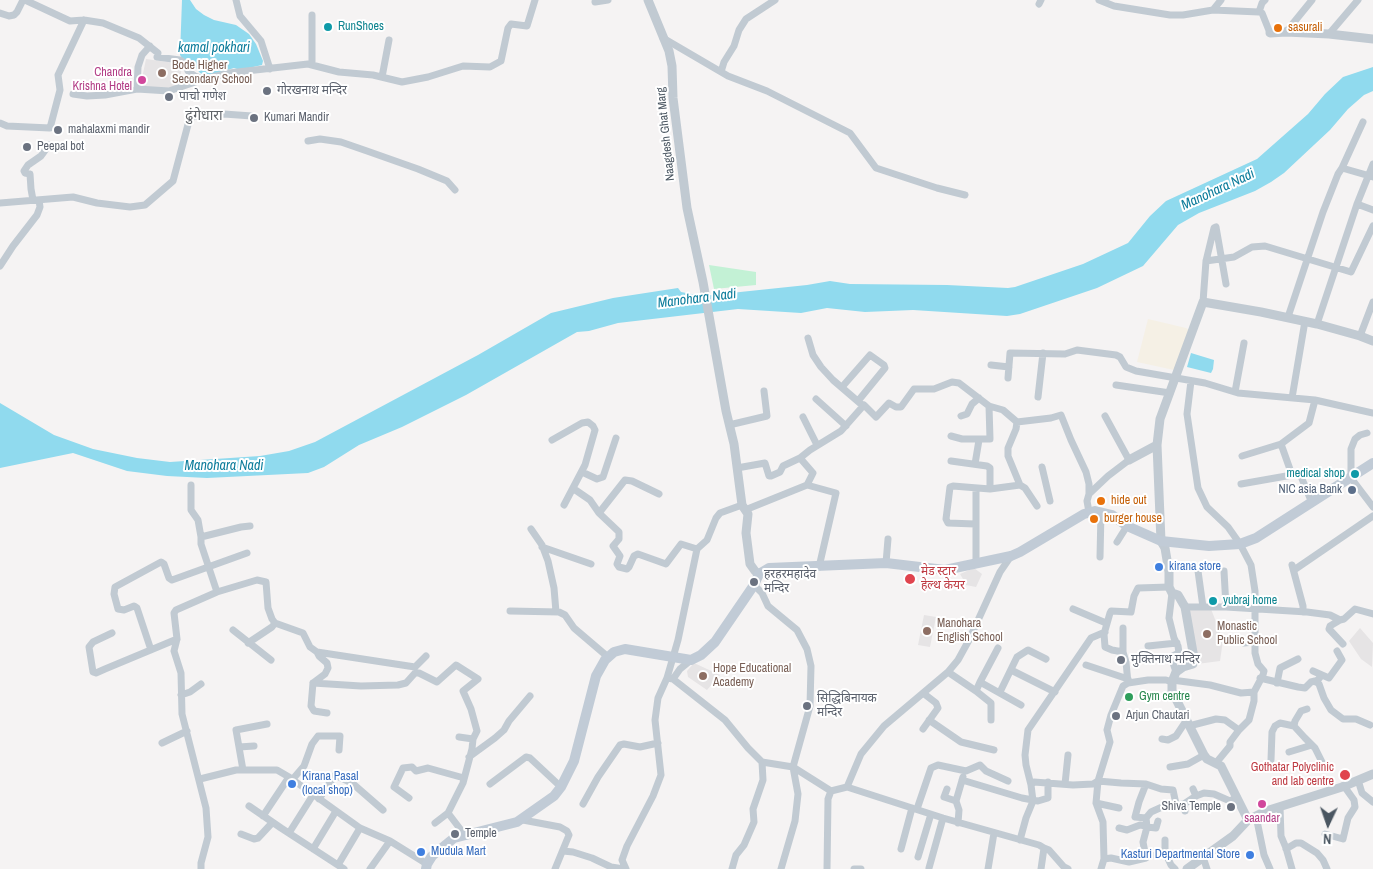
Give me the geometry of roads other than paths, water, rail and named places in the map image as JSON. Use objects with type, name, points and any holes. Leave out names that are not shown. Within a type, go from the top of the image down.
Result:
[{"type":"main road","points":[[426,867],[432,856],[444,844],[454,838],[464,834],[503,827],[522,820],[535,808],[554,796],[561,787],[574,761],[584,730],[596,676],[602,665],[614,652],[625,649],[691,660],[715,642],[754,585],[759,574],[769,568],[886,563],[945,570],[1011,556],[1089,512],[1102,512],[1112,515],[1127,526],[1161,541],[1209,546],[1240,544],[1256,538],[1373,463]]},
{"type":"street","points":[[0,13],[9,16],[18,12],[24,0],[70,21],[84,20],[103,23],[139,38],[158,53],[157,57],[180,60],[186,64],[188,71],[204,79]]},
{"type":"street","points":[[236,0],[240,16],[261,41],[270,70]]},
{"type":"street","points":[[73,94],[87,96],[105,95],[137,89],[169,90],[229,73],[312,64],[339,72],[382,77],[396,81],[410,81],[463,66],[490,67],[501,61],[508,28],[511,24],[527,26],[536,0]]},
{"type":"street","points":[[595,2],[608,0]]},
{"type":"street","name":"Naagdesh Ghat Marg","points":[[648,0],[672,66],[673,98],[689,218],[734,444],[743,507],[748,514],[746,533],[750,564],[755,572],[759,574]]},
{"type":"street","points":[[721,72],[724,62],[734,46],[739,30],[746,19],[775,0]]},
{"type":"street","points":[[1099,0],[1114,6],[1170,15],[1183,15],[1213,10],[1259,12],[1262,13],[1270,33],[1329,34],[1373,39]]},
{"type":"street","points":[[1213,10],[1221,0]]},
{"type":"street","points":[[1259,12],[1265,0]]},
{"type":"street","points":[[1286,32],[1312,0]]},
{"type":"street","points":[[1329,34],[1358,0]]},
{"type":"street","points":[[312,15],[312,64]]},
{"type":"street","points":[[0,123],[7,126],[50,128],[60,90],[58,75],[84,20]]},
{"type":"street","points":[[663,38],[728,76],[767,91],[850,133],[876,168],[965,196]]},
{"type":"street","points":[[382,77],[389,40]]},
{"type":"street","points":[[137,89],[138,67],[142,55],[150,46]]},
{"type":"street","points":[[0,203],[73,197],[97,203],[130,207],[145,205],[173,181],[190,117],[224,114],[252,116]]},
{"type":"street","points":[[1288,317],[1323,212],[1364,122]]},
{"type":"street","points":[[308,141],[320,139],[341,142],[447,181],[455,190]]},
{"type":"street","points":[[0,266],[37,215],[40,208],[31,189],[30,174],[24,171],[28,165],[41,156],[49,145]]},
{"type":"street","points":[[1317,324],[1357,204],[1371,176],[1373,164]]},
{"type":"street","points":[[1342,168],[1371,176]]},
{"type":"street","points":[[1357,204],[1373,210]]},
{"type":"street","points":[[1206,262],[1222,260],[1257,246],[1269,247],[1289,255],[1352,272],[1373,226]]},
{"type":"street","points":[[1122,652],[1105,646],[1104,634],[1111,611],[1131,612],[1134,596],[1138,588],[1173,592],[1178,589],[1170,572],[1165,548],[1161,541],[1157,445],[1160,419],[1203,302],[1206,262],[1214,228],[1216,227],[1226,284]]},
{"type":"street","points":[[1203,302],[1288,317],[1373,341]]},
{"type":"street","points":[[1360,336],[1373,302]]},
{"type":"street","points":[[1292,398],[1305,321]]},
{"type":"street","points":[[808,338],[813,355],[821,367],[876,417],[889,404],[901,407],[917,387],[934,389],[952,382],[958,383],[989,406],[1003,410],[1017,422],[1061,415],[1070,440],[1086,472],[1089,484],[1089,512]]},
{"type":"street","points":[[1235,392],[1244,343]]},
{"type":"street","points":[[1008,378],[1010,353],[1065,354],[1077,350],[1116,355],[1120,357],[1126,367],[1131,369],[1205,382],[1235,392],[1314,400],[1373,413]]},
{"type":"street","points":[[737,468],[765,463],[769,476],[771,476],[780,472],[783,466],[800,458],[817,445],[841,431],[885,368],[884,365],[870,354],[842,387]]},
{"type":"street","points":[[1038,397],[1043,354]]},
{"type":"street","points":[[991,366],[1009,367]]},
{"type":"street","points":[[1192,381],[1186,414],[1200,494],[1207,507],[1228,527],[1251,565],[1255,591],[1254,642],[1256,658],[1264,671],[1254,692],[1250,720],[1239,730],[1230,742],[1230,746],[1216,763]]},
{"type":"street","points":[[1116,385],[1170,393]]},
{"type":"street","points":[[729,424],[768,416],[764,391]]},
{"type":"street","points":[[961,416],[967,414],[972,404],[979,398]]},
{"type":"street","points":[[816,399],[846,426]]},
{"type":"street","points":[[1242,456],[1280,444],[1309,423],[1314,400]]},
{"type":"street","points":[[951,436],[988,440],[990,437],[989,406]]},
{"type":"street","points":[[1105,416],[1129,460]]},
{"type":"street","points":[[803,417],[817,445]]},
{"type":"street","points":[[552,440],[582,423],[588,422],[595,430],[582,472],[564,505]]},
{"type":"street","points":[[1017,422],[1008,448],[1008,456],[1020,484],[1025,488],[1037,506]]},
{"type":"street","points":[[1367,432],[1355,439],[1351,449],[1352,478],[1373,507]]},
{"type":"street","points":[[582,472],[597,479],[603,477],[616,438]]},
{"type":"street","points":[[975,464],[979,440]]},
{"type":"street","points":[[1280,444],[1292,475]]},
{"type":"street","points":[[1089,494],[1129,460],[1157,445]]},
{"type":"street","points":[[800,458],[813,473],[807,485]]},
{"type":"street","points":[[951,460],[984,465],[990,468],[990,489]]},
{"type":"street","points":[[1042,467],[1050,501]]},
{"type":"street","points":[[1241,484],[1300,474],[1312,503]]},
{"type":"street","points":[[599,513],[625,480],[632,481],[658,494]]},
{"type":"street","points":[[975,524],[948,523],[946,519],[950,487],[990,489],[1020,484]]},
{"type":"street","points":[[191,485],[191,510],[198,520],[201,544],[217,592]]},
{"type":"street","points":[[670,678],[672,656],[678,640],[697,549],[706,540],[720,513],[807,485],[836,493],[819,567]]},
{"type":"street","points":[[976,488],[976,562]]},
{"type":"street","points":[[574,489],[590,500],[599,513],[619,532],[619,539],[613,546],[620,556],[617,564],[622,569],[629,568],[634,556],[638,554],[666,564],[681,544],[697,549]]},
{"type":"street","points":[[1100,557],[1102,512]]},
{"type":"street","points":[[1302,612],[1293,567],[1373,516]]},
{"type":"street","points":[[201,537],[250,526]]},
{"type":"street","points":[[1117,542],[1127,526]]},
{"type":"street","points":[[531,529],[548,561],[554,588],[556,612]]},
{"type":"street","points":[[886,563],[888,539]]},
{"type":"street","points":[[542,547],[591,564]]},
{"type":"street","points":[[151,650],[137,608],[134,606],[124,610],[118,609],[114,594],[115,587],[161,562],[164,564],[169,578],[172,580],[247,553]]},
{"type":"street","points":[[848,787],[861,754],[884,726],[948,672],[963,651],[1000,572],[1011,556]]},
{"type":"street","points":[[1198,571],[1203,608]]},
{"type":"street","points":[[1224,571],[1226,607]]},
{"type":"street","points":[[201,869],[208,837],[206,808],[182,714],[181,672],[174,651],[177,639],[174,613],[176,610],[217,592],[257,580],[266,582],[268,608],[275,623],[303,633],[310,647],[327,663],[328,668],[325,674],[313,683]]},
{"type":"street","points":[[754,585],[762,593],[768,606],[797,630],[807,649],[810,666],[810,706],[793,767],[798,794],[797,810],[781,869]]},
{"type":"street","points":[[1173,592],[1184,607],[1194,658],[1193,664],[1183,667],[1173,678]]},
{"type":"street","points":[[1173,592],[1169,618],[1179,653],[1171,657],[1172,691],[1204,755],[1207,759],[1221,766],[1237,797],[1252,818],[1270,869]]},
{"type":"street","points":[[1184,607],[1254,608],[1302,612],[1330,615],[1340,620]]},
{"type":"street","points":[[1073,609],[1106,623]]},
{"type":"street","points":[[1343,644],[1329,629],[1330,626],[1344,619],[1355,609],[1373,614]]},
{"type":"street","points":[[510,611],[556,612],[565,615],[574,628],[608,658]]},
{"type":"street","points":[[248,643],[272,628],[275,623]]},
{"type":"street","points":[[1123,628],[1122,652],[1125,657],[1128,681]]},
{"type":"street","points":[[233,630],[271,660]]},
{"type":"street","points":[[1020,840],[1033,801],[1025,755],[1028,730],[1091,638],[1105,632]]},
{"type":"street","points":[[112,633],[93,642],[89,647],[93,672],[105,669],[177,639]]},
{"type":"street","points":[[1244,643],[1254,642]]},
{"type":"street","points":[[1148,646],[1177,644]]},
{"type":"street","points":[[976,691],[998,648]]},
{"type":"street","points":[[1000,692],[1017,657],[1028,650],[1046,659]]},
{"type":"street","points":[[1313,671],[1329,678],[1342,660],[1337,651]]},
{"type":"street","points":[[317,652],[331,653],[415,670],[437,682],[456,665],[478,679],[463,691],[471,709],[477,732],[473,738],[464,778],[448,814],[436,823]]},
{"type":"street","points":[[313,683],[361,686],[398,685],[406,683],[426,656]]},
{"type":"street","points":[[1277,683],[1280,668],[1298,659]]},
{"type":"street","points":[[564,851],[592,858],[611,867],[625,869],[622,860],[627,846],[636,825],[653,796],[661,775],[656,712],[658,698],[670,678],[691,660]]},
{"type":"street","points":[[1086,665],[1128,681],[1166,680],[1173,678],[1241,693],[1254,692]]},
{"type":"street","points":[[1011,670],[1055,692]]},
{"type":"street","points":[[948,672],[991,703],[991,720]]},
{"type":"street","points":[[1260,678],[1305,688],[1311,682],[1316,682],[1322,674]]},
{"type":"street","points":[[670,678],[725,720],[762,762],[793,767],[831,791],[848,787],[958,823],[1044,848],[1049,850],[1068,869]]},
{"type":"street","points":[[1101,869],[1104,859],[1103,822],[1096,802],[1098,781],[1110,742],[1107,730],[1111,715],[1123,686],[1128,681]]},
{"type":"street","points":[[980,682],[1021,705]]},
{"type":"street","points":[[1316,682],[1319,684],[1331,710],[1343,719],[1356,719],[1370,725]]},
{"type":"street","points":[[313,683],[312,706],[314,711],[327,712]]},
{"type":"street","points":[[181,695],[190,692],[201,684]]},
{"type":"street","points":[[923,693],[936,703],[938,708],[923,729]]},
{"type":"street","points":[[468,757],[500,734],[530,696]]},
{"type":"street","points":[[1294,726],[1301,712],[1308,709]]},
{"type":"street","points":[[243,770],[236,730],[242,727],[264,725],[261,716]]},
{"type":"street","points":[[1162,739],[1168,740],[1176,736],[1188,724],[1216,719],[1225,720],[1239,730]]},
{"type":"street","points":[[928,720],[961,742],[994,750]]},
{"type":"street","points":[[1271,760],[1270,744],[1272,732],[1275,726],[1280,723],[1294,726],[1315,748],[1325,768]]},
{"type":"street","points":[[162,742],[187,731]]},
{"type":"street","points":[[264,816],[291,778],[304,766],[312,744],[318,736],[340,736],[339,750]]},
{"type":"street","points":[[459,737],[473,738]]},
{"type":"street","points":[[583,804],[598,776],[620,745],[640,747],[658,743]]},
{"type":"street","points":[[1289,752],[1312,744]]},
{"type":"street","points":[[239,747],[254,746]]},
{"type":"street","points":[[1170,767],[1188,764],[1204,755]]},
{"type":"street","points":[[1065,784],[1068,756]]},
{"type":"street","points":[[490,784],[526,757],[530,758],[561,787]]},
{"type":"street","points":[[732,869],[736,855],[750,833],[754,822],[754,809],[763,780],[762,762]]},
{"type":"street","points":[[901,849],[914,808],[931,768],[938,765],[966,771],[980,765],[986,771],[1008,781]]},
{"type":"street","points":[[408,798],[394,787],[403,768],[412,767],[416,771],[428,768],[464,778]]},
{"type":"street","points":[[200,779],[236,770],[274,769],[282,772],[360,828],[390,841],[426,867]]},
{"type":"street","points":[[958,823],[959,813],[956,801],[966,771]]},
{"type":"street","points":[[1189,868],[1233,836],[1252,818],[1373,774]]},
{"type":"street","points":[[289,832],[335,775],[352,784],[383,810]]},
{"type":"street","points":[[962,780],[1033,801],[1044,801],[1048,798],[1048,782]]},
{"type":"street","points":[[1358,780],[1362,793],[1373,802]]},
{"type":"street","points":[[1031,785],[1034,782],[1093,784],[1098,781],[1146,784],[1161,789],[1173,790],[1182,806]]},
{"type":"street","points":[[1146,784],[1138,802],[1135,816],[1156,828],[1158,821]]},
{"type":"street","points":[[1325,834],[1342,838],[1348,818],[1355,807],[1354,800],[1344,786]]},
{"type":"street","points":[[947,789],[944,797],[956,801]]},
{"type":"street","points":[[828,869],[828,799],[831,791]]},
{"type":"street","points":[[1104,859],[1111,858],[1129,862],[1146,858],[1143,842],[1146,824],[1151,812],[1162,807],[1182,806],[1195,792],[1214,794],[1230,801],[1237,797]]},
{"type":"street","points":[[1096,802],[1119,808]]},
{"type":"street","points":[[249,806],[341,867],[360,828]]},
{"type":"street","points":[[1280,807],[1281,836],[1292,869]]},
{"type":"street","points":[[313,848],[336,811]]},
{"type":"street","points":[[448,814],[464,834]]},
{"type":"street","points":[[918,857],[932,814]]},
{"type":"street","points":[[929,868],[943,818]]},
{"type":"street","points":[[522,820],[560,827],[567,831],[569,835],[564,851],[555,869]]},
{"type":"street","points":[[241,834],[254,839],[258,838],[272,822]]},
{"type":"street","points":[[1119,828],[1127,830],[1146,824]]},
{"type":"street","points":[[988,869],[994,834]]},
{"type":"street","points":[[1165,840],[1165,852],[1175,869]]},
{"type":"street","points":[[370,869],[390,841]]},
{"type":"street","points":[[1286,849],[1298,842],[1301,843],[1317,853],[1327,869]]},
{"type":"street","points":[[1041,869],[1044,848]]},
{"type":"street","points":[[1155,855],[1165,852]]},
{"type":"street","points":[[1203,857],[1207,869]]},
{"type":"street","points":[[854,869],[861,869]]},
{"type":"water","name":"kamal pokhari","points":[[182,0],[190,0],[196,9],[204,15],[214,20],[236,25],[249,34],[256,44],[263,61],[262,65],[240,70],[234,68],[208,76],[200,73],[191,62],[180,55]]},
{"type":"water","name":"Manohara Nadi","points":[[1373,67],[1373,91],[1364,95],[1348,109],[1330,130],[1284,173],[1255,191],[1199,213],[1178,225],[1143,266],[1097,288],[1020,314],[1007,316],[913,310],[865,312],[827,308],[801,313],[738,309],[618,323],[589,331],[577,332],[466,395],[402,427],[359,445],[324,467],[308,473],[207,478],[167,476],[127,471],[73,453],[0,468],[0,403],[54,435],[93,449],[137,458],[170,462],[260,456],[289,451],[315,442],[478,355],[551,313],[613,298],[678,288],[681,292],[702,296],[830,281],[850,284],[1015,287],[1083,264],[1128,243],[1150,216],[1166,201],[1257,159],[1308,114],[1343,77]]},
{"type":"water","points":[[1191,353],[1214,360],[1211,373],[1187,367]]},
{"type":"place","name":"RunShoes","points":[[328,27]]},
{"type":"place","name":"sasurali","points":[[1278,28]]},
{"type":"place","name":"Bode Higher Secondary School","points":[[162,73]]},
{"type":"place","name":"Chandra Krishna Hotel","points":[[142,80]]},
{"type":"place","name":"गोरखनाथ मन्दिर","points":[[267,91]]},
{"type":"place","name":"पाचो गणेश","points":[[169,97]]},
{"type":"place","name":"Kumari Mandir","points":[[254,118]]},
{"type":"place","name":"mahalaxmi mandir","points":[[58,130]]},
{"type":"place","name":"Peepal bot","points":[[27,147]]},
{"type":"place","name":"medical shop","points":[[1355,474]]},
{"type":"place","name":"NIC asia Bank","points":[[1352,490]]},
{"type":"place","name":"hide out","points":[[1101,501]]},
{"type":"place","name":"burger house","points":[[1094,519]]},
{"type":"place","name":"kirana store","points":[[1159,567]]},
{"type":"place","name":"मेड स्टार हेल्थ केयर","points":[[910,579]]},
{"type":"place","name":"हरहरमहादेव मन्दिर","points":[[754,582]]},
{"type":"place","name":"yubraj home","points":[[1213,601]]},
{"type":"place","name":"Manohara English School","points":[[927,631]]},
{"type":"place","name":"Monastic Public School","points":[[1207,634]]},
{"type":"place","name":"मुक्तिनाथ मन्दिर","points":[[1121,660]]},
{"type":"place","name":"Hope Educational Academy","points":[[703,676]]},
{"type":"place","name":"Gym centre","points":[[1129,697]]},
{"type":"place","name":"सिद्धिबिनायक मन्दिर","points":[[807,706]]},
{"type":"place","name":"Arjun Chautari","points":[[1116,716]]},
{"type":"place","name":"Gothatar Polyclinic and lab centre","points":[[1345,775]]},
{"type":"place","name":"Kirana Pasal (local shop)","points":[[292,784]]},
{"type":"place","name":"saandar","points":[[1262,804]]},
{"type":"place","name":"Shiva Temple","points":[[1231,807]]},
{"type":"place","name":"Temple","points":[[455,834]]},
{"type":"place","name":"Mudula Mart","points":[[421,852]]},
{"type":"place","name":"Kasturi Departmental Store","points":[[1250,855]]},
{"type":"district","name":"ढुंगेधारा","points":[[204,116]]}]
